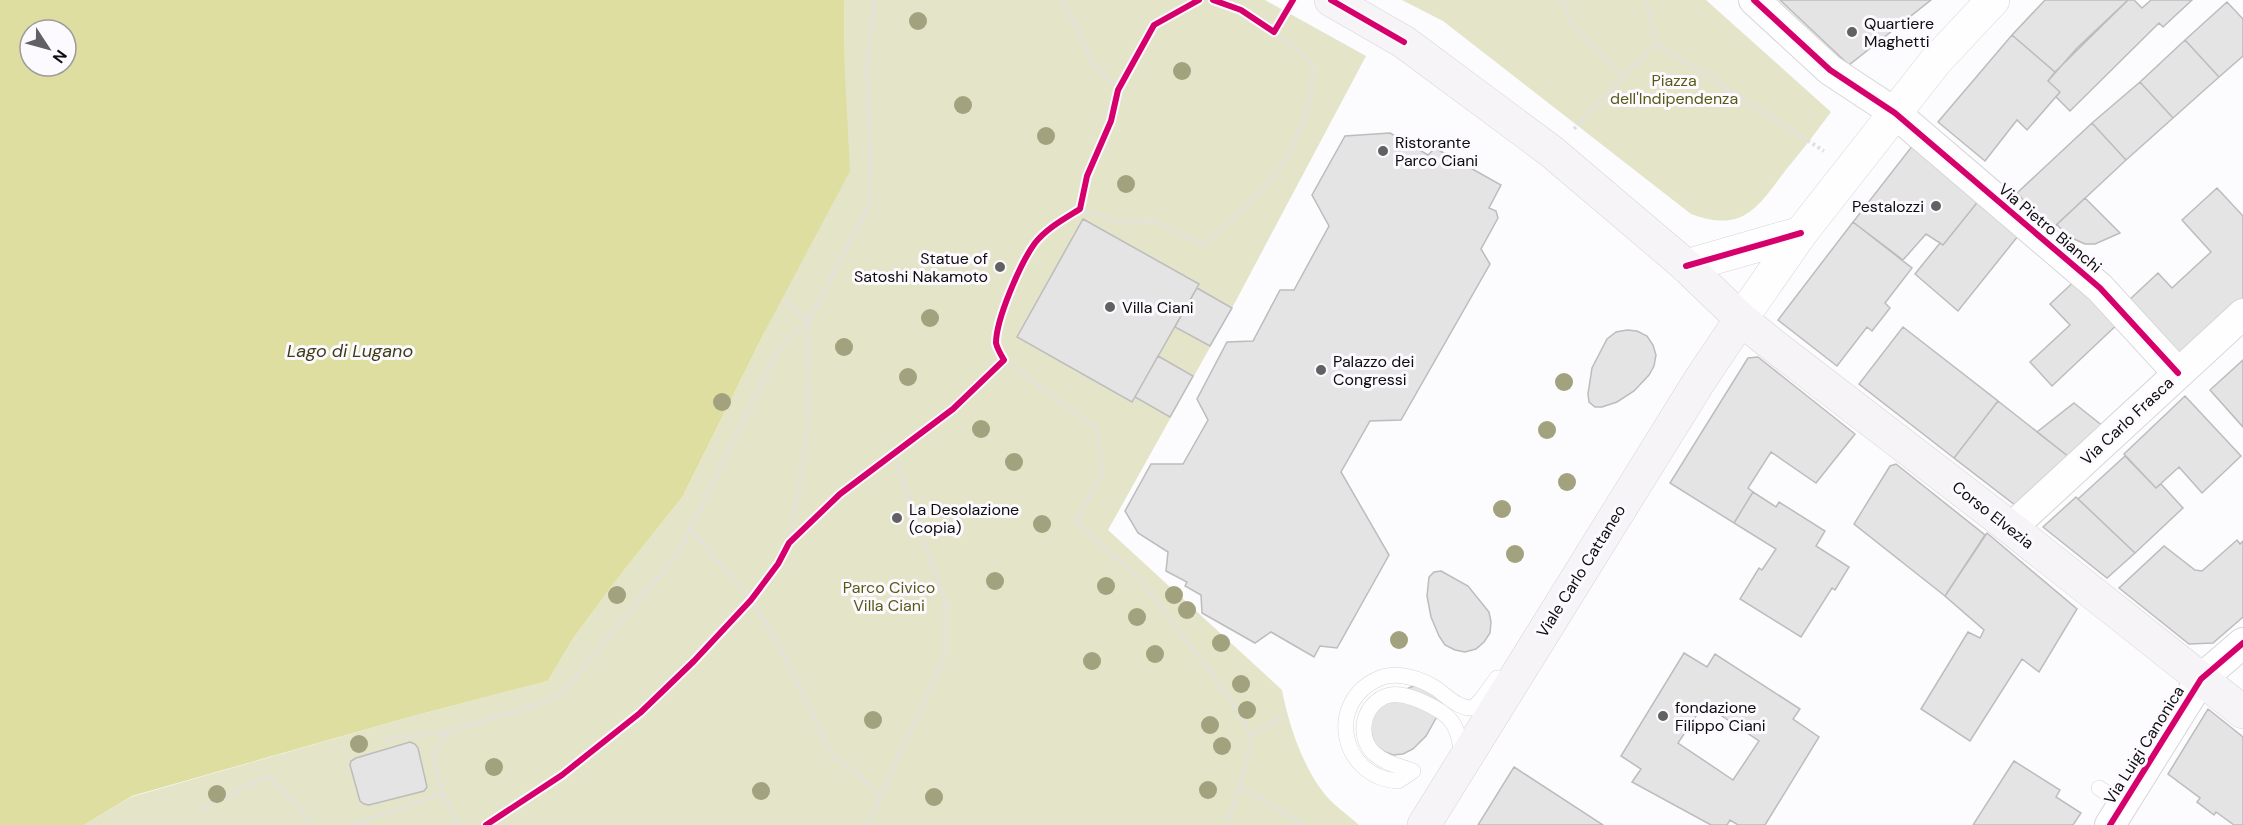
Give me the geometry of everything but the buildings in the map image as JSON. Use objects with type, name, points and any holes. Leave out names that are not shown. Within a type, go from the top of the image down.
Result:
[{"type":"main road","points":[[1331,0],[1404,42],[1552,152],[1686,266],[1741,319]]},
{"type":"main road","name":"Corso Elvezia","points":[[1741,319],[2011,528],[2243,712]]},
{"type":"main road","name":"Viale Carlo Cattaneo","points":[[1424,825],[1700,380],[1741,319]]},
{"type":"street","points":[[1754,0],[1830,70],[1895,113]]},
{"type":"street","points":[[1741,319],[1800,233],[1935,62],[1993,0]]},
{"type":"street","name":"Via Pietro Bianchi","points":[[1895,113],[2100,288],[2178,373]]},
{"type":"street","points":[[1686,266],[1800,233]]},
{"type":"street","name":"Via Carlo Frasca","points":[[2011,528],[2243,314]]},
{"type":"street","name":"Via Luigi Canonica","points":[[2111,806],[2201,679],[2243,643]]},
{"type":"lane","points":[[1528,628],[1542,609],[1557,597],[1566,595]]},
{"type":"lane","points":[[1463,762],[1459,738],[1453,723],[1447,717],[1421,702],[1391,695],[1377,701],[1365,718],[1363,727],[1365,741],[1382,759],[1413,771],[1398,782],[1379,778],[1366,770],[1350,751],[1345,731],[1350,709],[1356,697],[1371,683],[1388,676],[1400,676],[1427,684],[1462,706],[1473,708],[1505,665]]},
{"type":"path","points":[[386,739],[447,732],[543,703],[564,690],[679,552],[781,345],[809,320],[870,203],[867,64],[874,0]]},
{"type":"path","points":[[1061,0],[1076,25],[1092,61],[1118,90]]},
{"type":"path","points":[[1199,0],[1154,25],[1118,90],[1111,121],[1088,176],[1080,209],[1052,226],[1036,243],[1018,272],[1000,324],[996,344],[1004,360],[1096,429],[1102,474],[1076,522],[1141,580],[1227,694],[1252,736],[1240,786],[1226,825]]},
{"type":"path","points":[[1080,209],[1122,223],[1155,220],[1204,245],[1260,194],[1286,160],[1299,132],[1310,98],[1313,62],[1241,10],[1213,0]]},
{"type":"path","points":[[1274,32],[1293,0]]},
{"type":"path","points":[[1563,0],[1571,23],[1623,77]]},
{"type":"path","points":[[1646,0],[1656,43],[1852,169]]},
{"type":"path","points":[[1552,152],[1656,43]]},
{"type":"path","points":[[784,300],[809,320]]},
{"type":"path","points":[[789,543],[804,456],[808,415],[809,320]]},
{"type":"path","points":[[486,825],[562,775],[640,713],[694,661],[751,600],[789,543],[840,494],[953,409],[1004,360]]},
{"type":"path","points":[[867,825],[945,656],[945,601],[893,452]]},
{"type":"path","points":[[690,528],[751,600],[781,649],[831,754],[862,779],[880,798]]},
{"type":"path","points":[[1252,736],[1287,714]]},
{"type":"path","points":[[447,732],[433,755],[443,793],[459,825]]},
{"type":"path","points":[[199,810],[269,776],[314,825]]},
{"type":"path","points":[[1240,786],[1304,825]]},
{"type":"path","points":[[353,825],[443,793]]},
{"type":"green space","name":"Parco Civico Villa Ciani","points":[[844,0],[1265,0],[1366,56],[1232,308],[1108,530],[1282,690],[1289,720],[1307,766],[1324,793],[1359,825],[84,825],[131,797],[413,716],[548,681],[572,640],[683,496],[764,333],[845,74]]},
{"type":"green space","name":"Piazza dell'Indipendenza","points":[[1402,0],[1706,0],[1831,112],[1757,206],[1747,214],[1736,218],[1709,219],[1691,214],[1443,21]]},
{"type":"water","name":"Lago di Lugano","points":[[0,0],[844,0],[850,171],[764,333],[683,496],[572,640],[548,681],[413,716],[132,796],[84,825],[0,825]]},
{"type":"cycle path","points":[[486,825],[562,775],[640,713],[694,661],[751,600],[778,564],[789,543],[840,494],[953,409],[1004,360],[996,343],[997,333],[1010,291],[1023,263],[1035,243],[1045,233],[1080,209],[1087,176],[1111,121],[1118,90],[1154,25],[1199,0]]},
{"type":"cycle path","points":[[1213,0],[1241,10],[1274,32],[1293,0]]},
{"type":"cycle path","points":[[1331,0],[1404,42]]},
{"type":"cycle path","points":[[1754,0],[1830,70],[1895,113],[2100,288],[2178,373]]},
{"type":"cycle path","points":[[1686,266],[1801,233]]},
{"type":"cycle path","points":[[2110,825],[2201,679],[2243,643]]},
{"type":"place","name":"Quartiere Maghetti","points":[[1852,32]]},
{"type":"place","name":"Ristorante Parco Ciani","points":[[1383,151]]},
{"type":"place","name":"Pestalozzi","points":[[1936,206]]},
{"type":"place","name":"Statue of Satoshi Nakamoto","points":[[1000,267]]},
{"type":"place","name":"Villa Ciani","points":[[1110,307]]},
{"type":"place","name":"Palazzo dei Congressi","points":[[1321,370]]},
{"type":"place","name":"La Desolazione (copia)","points":[[897,518]]},
{"type":"place","name":"fondazione Filippo Ciani","points":[[1663,716]]}]
